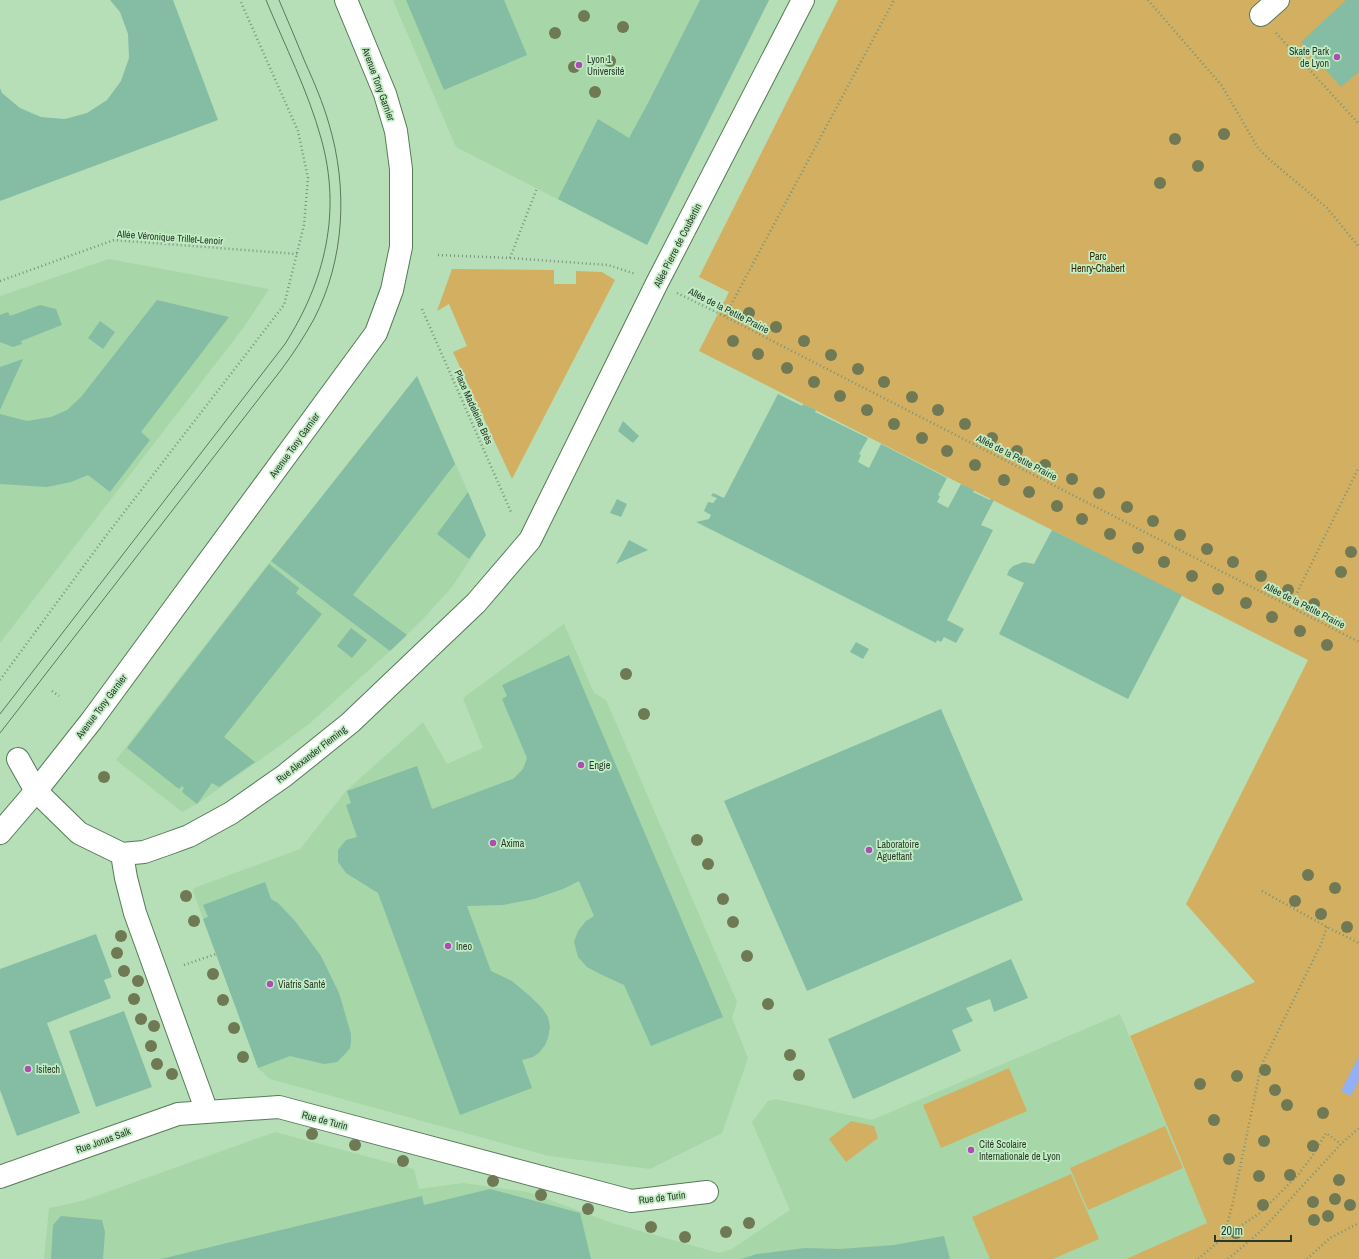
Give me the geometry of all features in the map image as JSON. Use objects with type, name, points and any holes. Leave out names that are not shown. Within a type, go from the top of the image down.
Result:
[{"type":"street","name":"Avenue Tony Garnier","points":[[0,832],[36,791],[102,707],[376,333],[379,326],[392,290],[401,247],[401,169],[396,131],[385,94],[346,0]]},
{"type":"street","name":"Allée Pierre de Coubertin","points":[[554,492],[657,283],[803,0]]},
{"type":"street","points":[[1261,15],[1278,0]]},
{"type":"street","name":"Rue Alexander Fleming","points":[[122,854],[144,852],[189,836],[231,813],[284,776],[350,723],[476,603],[530,540],[554,492]]},
{"type":"street","points":[[18,759],[36,791],[79,833],[122,854],[126,878],[135,913],[207,1112]]},
{"type":"street","name":"Rue de Turin","points":[[207,1112],[279,1108],[631,1201],[707,1192]]},
{"type":"street","name":"Rue Jonas Salk","points":[[0,1177],[178,1114],[207,1112]]},
{"type":"path","points":[[0,680],[105,537],[284,305],[304,225],[308,178],[298,131],[240,0]]},
{"type":"path","points":[[724,316],[894,0]]},
{"type":"path","points":[[1148,0],[1222,86],[1258,148],[1327,208],[1359,247]]},
{"type":"path","points":[[1261,15],[1270,27],[1359,124]]},
{"type":"path","points":[[510,258],[537,188]]},
{"type":"path","name":"Allée Véronique Trillet-Lenoir","points":[[0,281],[114,240],[297,254]]},
{"type":"path","points":[[438,255],[510,258],[608,265],[640,275]]},
{"type":"path","name":"Allée de la Petite Prairie","points":[[672,291],[724,316],[1359,642]]},
{"type":"path","name":"Place Madeleine Brès","points":[[422,309],[511,512]]},
{"type":"path","points":[[1290,607],[1359,467]]},
{"type":"path","points":[[52,691],[59,696]]},
{"type":"path","points":[[1262,891],[1359,943]]},
{"type":"path","points":[[1224,1237],[1233,1202],[1261,1066],[1321,944],[1327,927]]},
{"type":"path","points":[[184,965],[216,954]]},
{"type":"path","points":[[1228,1259],[1261,1231],[1341,1144],[1359,1128]]},
{"type":"path","points":[[1198,1259],[1224,1237],[1260,1213],[1293,1180],[1313,1155],[1326,1134],[1341,1144]]},
{"type":"path","points":[[1307,1259],[1330,1238],[1359,1222]]},
{"type":"shaded area","name":"Lyon 1 Université","points":[[393,0],[769,0],[647,245],[456,147]]},
{"type":"shaded area","points":[[109,259],[269,289],[244,327],[0,643],[0,296]]},
{"type":"shaded area","points":[[417,376],[486,535],[452,587],[423,619],[390,651],[309,724],[197,804],[182,812],[116,760]]},
{"type":"shaded area","points":[[564,624],[594,693],[606,700],[737,1002],[732,1018],[748,1058],[722,1133],[650,1169],[549,1156],[270,1079],[258,1068],[193,891],[194,888],[300,849],[346,791],[423,722],[447,764],[483,748],[463,698]]},
{"type":"shaded area","name":"Cité Scolaire Internationale de Lyon","points":[[1120,1014],[1207,1223],[1126,1259],[44,1259],[49,1208],[82,1201],[275,1132],[414,1169],[419,1189],[463,1183],[528,1192],[612,1223],[719,1253],[732,1249],[790,1210],[752,1122],[768,1101],[776,1099],[872,1120]]},
{"type":"green space","name":"Parc Henry-Chabert","points":[[838,0],[1359,0],[1359,1259],[1126,1259],[1207,1223],[1130,1036],[1255,982],[1186,904],[1308,660],[699,351],[729,292],[699,277]]},
{"type":"green space","points":[[452,269],[554,270],[554,284],[576,284],[576,271],[602,272],[615,280],[512,479],[453,352],[467,346],[449,304],[437,311]]},
{"type":"green space","points":[[1009,1068],[1027,1111],[941,1148],[923,1105]]},
{"type":"green space","points":[[851,1121],[874,1126],[878,1138],[846,1162],[829,1139]]},
{"type":"green space","points":[[1165,1126],[1183,1168],[1088,1210],[1070,1168]]},
{"type":"green space","points":[[1071,1174],[1099,1239],[1053,1259],[990,1259],[972,1217]]},
{"type":"water","points":[[1359,1056],[1359,1080],[1351,1096],[1341,1091]]},
{"type":"building","points":[[110,0],[173,0],[218,120],[0,201],[0,88],[2,93],[20,108],[41,117],[65,119],[87,113],[107,100],[121,81],[129,58],[128,34],[120,12]]},
{"type":"building","points":[[406,0],[504,0],[527,55],[444,90]]},
{"type":"building","points":[[700,0],[769,0],[647,245],[558,199],[598,119],[629,138]]},
{"type":"building","name":"Skate Park de Lyon","points":[[1346,0],[1359,0],[1359,72],[1341,87],[1301,42]]},
{"type":"building","points":[[157,300],[229,317],[141,432],[150,440],[110,492],[88,475],[71,482],[47,487],[0,484],[0,414],[27,421],[51,417],[67,410],[81,397]]},
{"type":"building","points":[[40,305],[56,309],[62,325],[21,341],[22,344],[13,347],[0,342],[0,315],[8,312],[10,316]]},
{"type":"building","points":[[100,321],[115,332],[103,349],[88,338]]},
{"type":"building","points":[[23,359],[0,410],[0,367]]},
{"type":"building","points":[[417,376],[455,464],[353,595],[407,635],[390,651],[271,561]]},
{"type":"building","points":[[778,394],[802,406],[803,404],[816,410],[815,412],[868,438],[859,454],[861,455],[858,462],[869,468],[881,444],[947,478],[938,495],[940,496],[937,502],[948,508],[961,484],[974,490],[973,492],[990,500],[994,500],[981,525],[993,530],[947,620],[964,629],[956,643],[944,637],[941,642],[937,640],[936,643],[696,522],[709,519],[711,515],[704,511],[708,502],[713,503],[717,498],[711,496],[713,493],[724,498]]},
{"type":"building","points":[[623,421],[639,436],[633,443],[618,431]]},
{"type":"building","points":[[468,492],[486,535],[469,559],[437,534]]},
{"type":"building","points":[[617,499],[627,504],[621,517],[610,513]]},
{"type":"building","points":[[1052,530],[1182,595],[1128,699],[999,634],[1024,583],[1007,575],[1009,570],[1013,566],[1024,562],[1034,564]]},
{"type":"building","points":[[629,540],[648,550],[616,564]]},
{"type":"building","points":[[269,564],[299,588],[296,593],[322,614],[224,737],[255,762],[219,787],[212,783],[197,804],[182,792],[184,788],[182,786],[179,789],[127,748]]},
{"type":"building","points":[[351,628],[367,640],[352,658],[337,646]]},
{"type":"building","points":[[856,642],[869,649],[863,659],[850,652]]},
{"type":"building","points":[[569,655],[723,1017],[651,1046],[624,985],[587,967],[578,957],[574,942],[578,931],[586,921],[594,916],[579,881],[563,889],[534,899],[503,905],[467,906],[491,971],[512,981],[531,997],[542,1008],[548,1017],[550,1027],[548,1038],[539,1053],[533,1057],[522,1060],[532,1088],[460,1115],[378,893],[346,873],[338,862],[338,850],[346,840],[357,837],[346,805],[351,803],[347,791],[417,766],[432,809],[513,779],[523,769],[527,758],[502,699],[507,696],[502,685]]},
{"type":"building","points":[[941,709],[1023,900],[807,991],[724,801]]},
{"type":"building","points":[[265,882],[271,899],[278,903],[295,921],[321,956],[339,993],[351,1034],[351,1042],[350,1048],[337,1062],[324,1064],[290,1056],[258,1068],[203,919],[208,917],[203,905]]},
{"type":"building","points":[[96,934],[112,977],[104,980],[111,998],[47,1023],[80,1113],[17,1136],[0,1090],[0,969]]},
{"type":"building","points":[[1011,959],[1028,998],[994,1012],[990,999],[966,1008],[973,1021],[952,1030],[961,1051],[853,1099],[828,1039]]},
{"type":"building","points":[[124,1011],[152,1087],[96,1107],[69,1031]]},
{"type":"building","points":[[490,1189],[580,1213],[591,1259],[161,1259],[422,1196],[424,1205]]},
{"type":"building","points":[[61,1216],[102,1220],[105,1232],[103,1259],[51,1259],[53,1225]]},
{"type":"building","points":[[944,1236],[950,1259],[741,1259],[757,1254],[805,1248],[840,1249],[894,1245]]},
{"type":"tram line","points":[[0,714],[285,344],[299,320],[320,271],[326,245],[329,219],[330,193],[327,166],[321,138],[310,103],[266,0]]},
{"type":"tram line","points":[[0,733],[281,370],[310,326],[324,296],[332,272],[337,248],[341,198],[339,173],[335,148],[324,108],[279,0]]},
{"type":"place","name":"Skate Park de Lyon","points":[[1337,57]]},
{"type":"place","name":"Lyon 1 Université","points":[[579,65]]},
{"type":"place","name":"Engie","points":[[581,765]]},
{"type":"place","name":"Axima","points":[[493,843]]},
{"type":"place","name":"Laboratoire Aguettant","points":[[869,850]]},
{"type":"place","name":"Ineo","points":[[448,946]]},
{"type":"place","name":"Viatris Santé","points":[[270,984]]},
{"type":"place","name":"Isitech","points":[[28,1069]]},
{"type":"place","name":"Cité Scolaire Internationale de Lyon","points":[[971,1150]]}]
